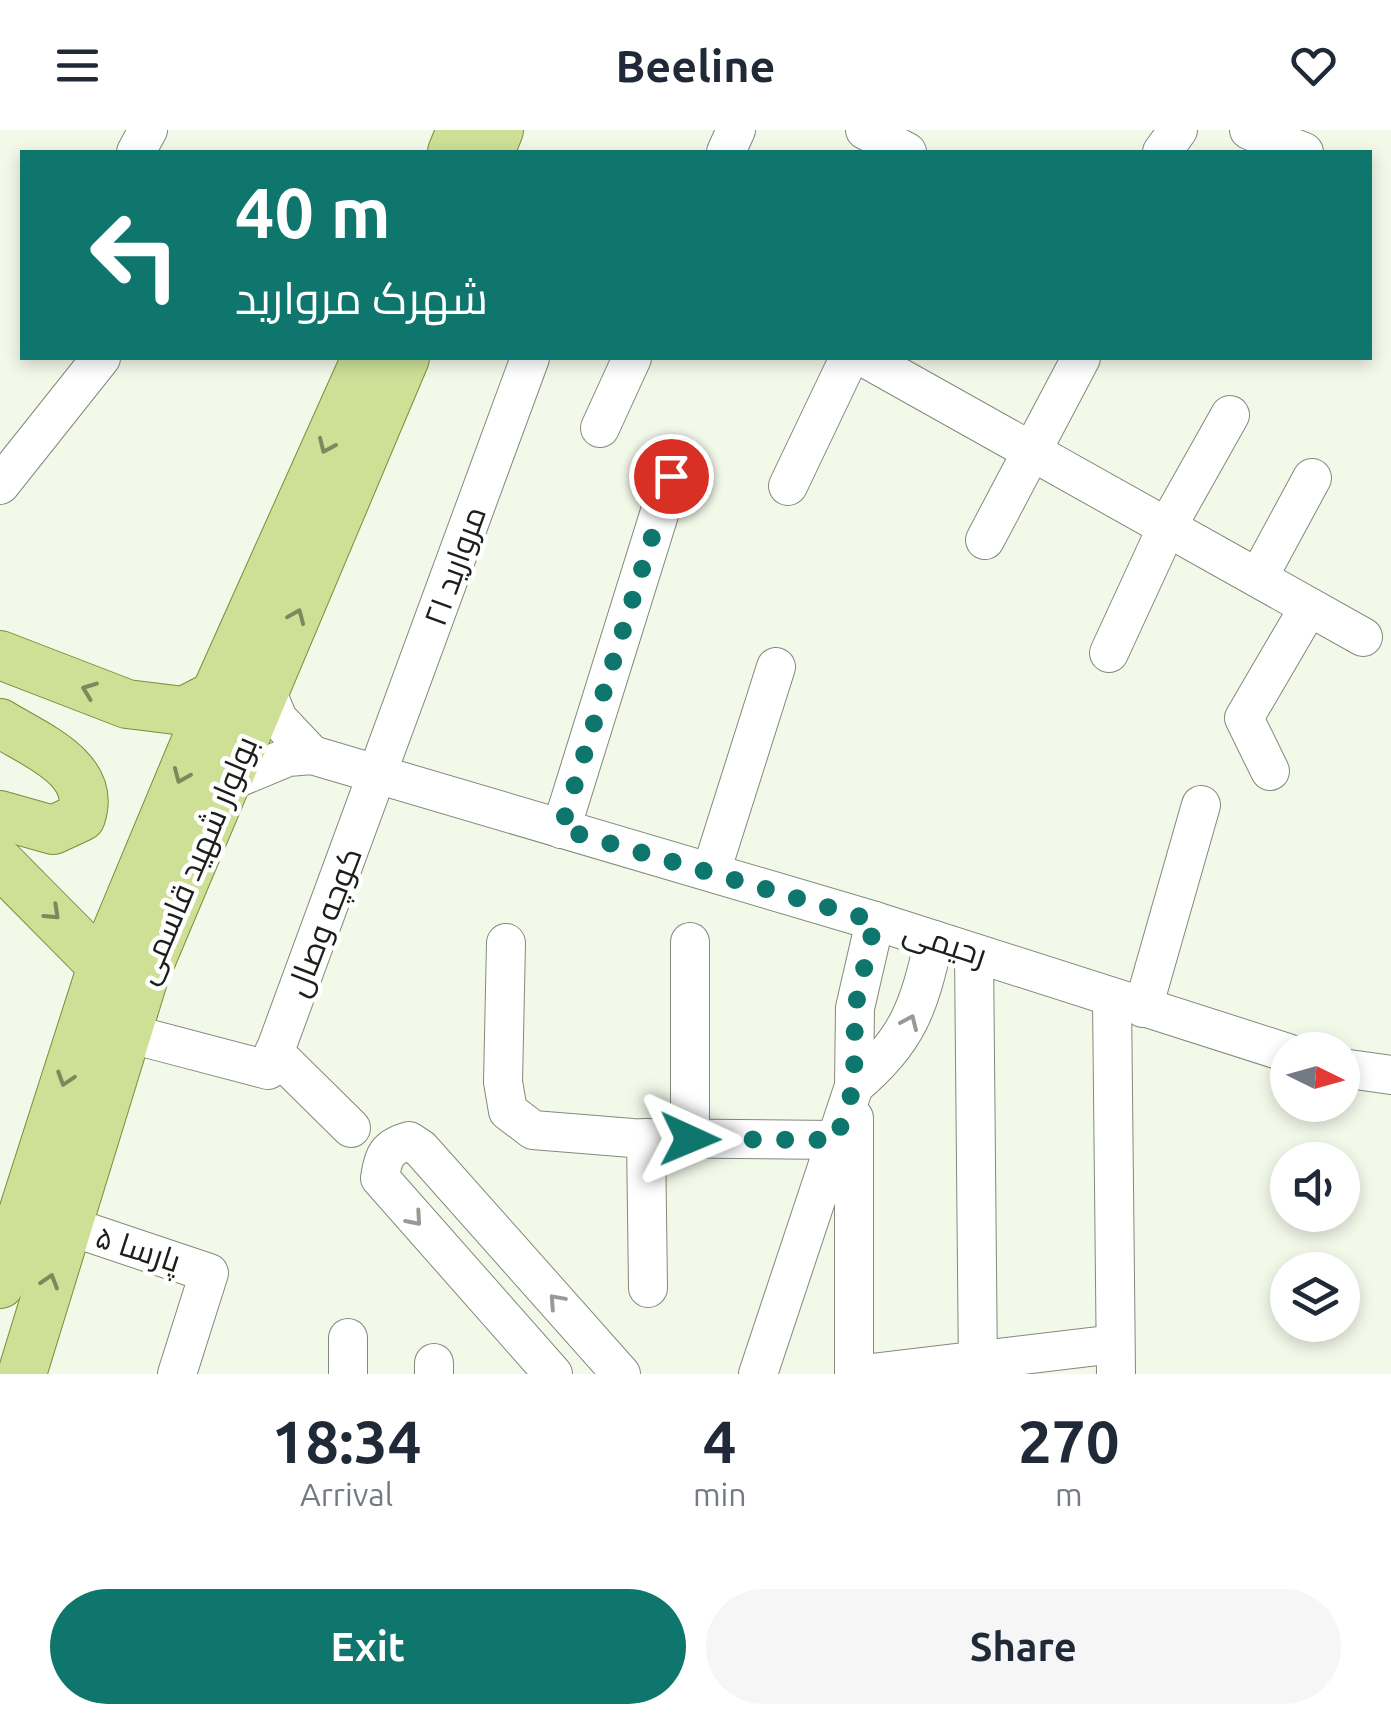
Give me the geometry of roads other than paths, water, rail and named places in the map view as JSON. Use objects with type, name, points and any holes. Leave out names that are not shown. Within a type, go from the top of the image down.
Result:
[{"type":"main road","name":"بولوار شهید قاسمی","points":[[2,1275],[123,971],[215,695],[365,360]]},
{"type":"main road","name":"بولوار شهید قاسمی","points":[[22,1374],[127,1033],[123,971],[230,781],[404,360]]},
{"type":"main road","points":[[0,655],[126,704],[184,711],[215,695]]},
{"type":"main road","points":[[0,723],[65,765],[80,779],[86,800],[81,817],[53,830],[0,815]]},
{"type":"main road","points":[[0,863],[123,971]]},
{"type":"street","points":[[865,130],[903,150]]},
{"type":"street","points":[[1249,130],[1299,150]]},
{"type":"street","points":[[0,485],[99,360]]},
{"type":"street","name":"مروارید ۲۱","points":[[380,775],[529,360]]},
{"type":"street","points":[[600,428],[631,360]]},
{"type":"street","points":[[788,486],[848,360]]},
{"type":"street","points":[[869,360],[1363,637]]},
{"type":"street","points":[[985,540],[1080,360]]},
{"type":"street","points":[[1109,654],[1167,527],[1230,415]]},
{"type":"street","points":[[561,829],[671,476]]},
{"type":"street","points":[[1258,578],[1312,478]]},
{"type":"street","points":[[1270,771],[1244,718],[1309,606]]},
{"type":"street","points":[[711,872],[776,668]]},
{"type":"street","points":[[266,690],[278,719],[312,756]]},
{"type":"street","name":"رحیمی","points":[[230,781],[288,758],[312,756],[875,921],[1270,1047]]},
{"type":"street","name":"کوچه وصال","points":[[271,1061],[380,775]]},
{"type":"street","points":[[864,1374],[1116,1359],[1128,1003],[1201,805]]},
{"type":"street","points":[[854,1374],[855,1008],[875,921]]},
{"type":"street","points":[[758,1374],[854,1086],[884,1061],[906,1034],[923,988],[934,940]]},
{"type":"street","points":[[690,942],[690,1139]]},
{"type":"street","points":[[506,943],[503,1082],[508,1111],[533,1130],[646,1138],[836,1140]]},
{"type":"street","points":[[974,953],[978,1367]]},
{"type":"street","points":[[127,1033],[271,1061],[351,1128]]},
{"type":"street","points":[[1360,1071],[1391,1076]]},
{"type":"street","points":[[646,1138],[648,1288]]},
{"type":"street","points":[[552,1374],[380,1178],[382,1158],[393,1146],[409,1141],[421,1148],[621,1374]]},
{"type":"street","name":"پارسا ۵","points":[[66,1226],[209,1273],[177,1374]]}]
